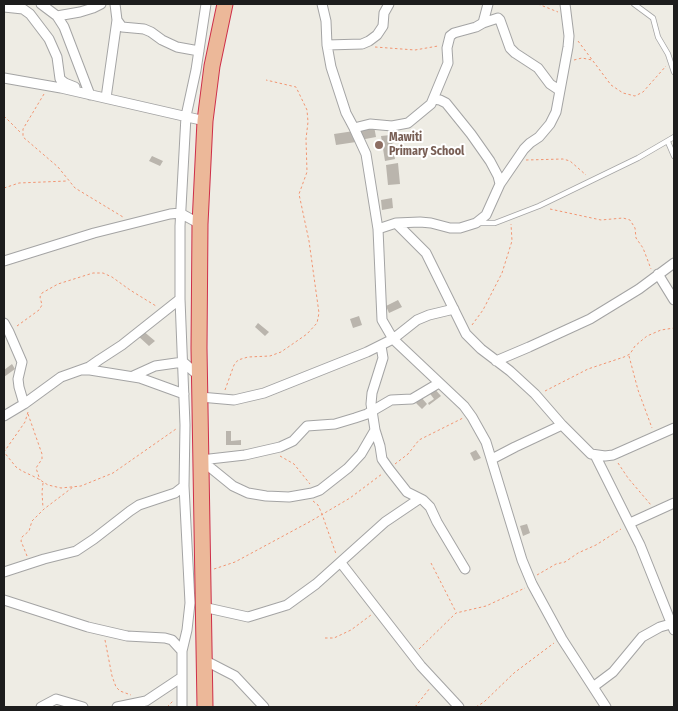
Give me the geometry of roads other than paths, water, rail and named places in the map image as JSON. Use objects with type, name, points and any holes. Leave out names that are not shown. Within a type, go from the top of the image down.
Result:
[{"type":"highway","points":[[205,707],[199,376],[200,224],[205,121],[212,66],[225,4]]},
{"type":"street","points":[[41,4],[57,16],[64,27],[90,95]]},
{"type":"street","points":[[57,16],[80,12],[101,4]]},
{"type":"street","points":[[106,98],[117,20],[115,4]]},
{"type":"street","points":[[182,707],[182,651],[190,603],[184,486],[186,425],[180,299],[180,213],[186,116],[206,4]]},
{"type":"street","points":[[322,4],[326,21],[326,46],[331,67],[346,114],[366,154],[378,229],[381,316],[393,338],[440,382],[470,415],[486,442],[522,560],[531,581],[562,639],[606,707]]},
{"type":"street","points":[[326,46],[362,44],[377,35],[383,26],[384,13],[389,4]]},
{"type":"street","points":[[483,23],[488,4]]},
{"type":"street","points":[[378,229],[396,223],[426,222],[450,228],[460,228],[476,223],[488,212],[500,184],[530,143],[539,137],[550,124],[556,112],[568,47],[565,4]]},
{"type":"street","points":[[4,7],[24,10],[30,14],[49,39],[57,57],[60,79],[80,92]]},
{"type":"street","points":[[354,128],[370,124],[392,126],[408,123],[431,104],[434,99],[448,63],[450,37],[454,33],[498,18],[510,48],[538,68],[550,84],[559,90]]},
{"type":"street","points":[[117,20],[122,27],[144,29],[177,47],[199,51]]},
{"type":"street","points":[[4,78],[80,92],[205,121]]},
{"type":"street","points":[[434,99],[446,103],[471,134],[490,161],[500,184]]},
{"type":"street","points":[[4,261],[62,242],[170,214],[180,213],[200,224]]},
{"type":"street","points":[[396,223],[426,252],[466,334],[481,350],[510,371],[535,394],[588,451],[595,455],[613,455],[674,428]]},
{"type":"street","points":[[496,361],[590,319],[639,289],[674,263]]},
{"type":"street","points":[[656,275],[674,300]]},
{"type":"street","points":[[4,416],[27,407],[61,377],[89,367],[180,299]]},
{"type":"street","points":[[200,397],[234,400],[264,393],[382,346],[417,320],[454,308]]},
{"type":"street","points":[[4,323],[22,362],[18,379],[27,407]]},
{"type":"street","points":[[382,346],[383,358],[372,393],[375,430],[382,459],[407,492],[419,498],[430,507],[465,569]]},
{"type":"street","points":[[132,377],[156,366],[183,362],[199,376]]},
{"type":"street","points":[[78,371],[90,370],[145,379],[184,394]]},
{"type":"street","points":[[201,460],[245,455],[290,443],[307,426],[335,424],[354,418],[387,401],[412,400],[440,382]]},
{"type":"street","points":[[492,459],[515,446],[562,425]]},
{"type":"street","points":[[201,460],[233,486],[248,493],[289,497],[316,492],[348,468],[361,454],[375,430]]},
{"type":"street","points":[[592,687],[613,672],[642,637],[660,627],[673,626],[630,523],[595,455]]},
{"type":"street","points":[[4,572],[76,551],[94,540],[130,510],[139,505],[175,494],[184,486]]},
{"type":"street","points":[[203,607],[248,617],[264,614],[287,605],[341,563],[385,522],[419,498]]},
{"type":"street","points":[[630,523],[674,503]]},
{"type":"street","points":[[341,563],[412,654],[460,707]]},
{"type":"street","points":[[4,600],[88,627],[127,636],[172,640],[182,651]]},
{"type":"street","points":[[204,660],[235,676],[264,707]]},
{"type":"street","points":[[117,707],[146,701],[182,677]]},
{"type":"street","points":[[41,707],[56,700],[83,707]]},
{"type":"lane","points":[[634,4],[653,18],[658,37],[674,72]]},
{"type":"lane","points":[[476,223],[495,223],[539,206],[668,142],[674,137]]},
{"type":"lane","points":[[668,142],[674,156]]},
{"type":"place","name":"Mawiti Primary School","points":[[379,145]]}]
